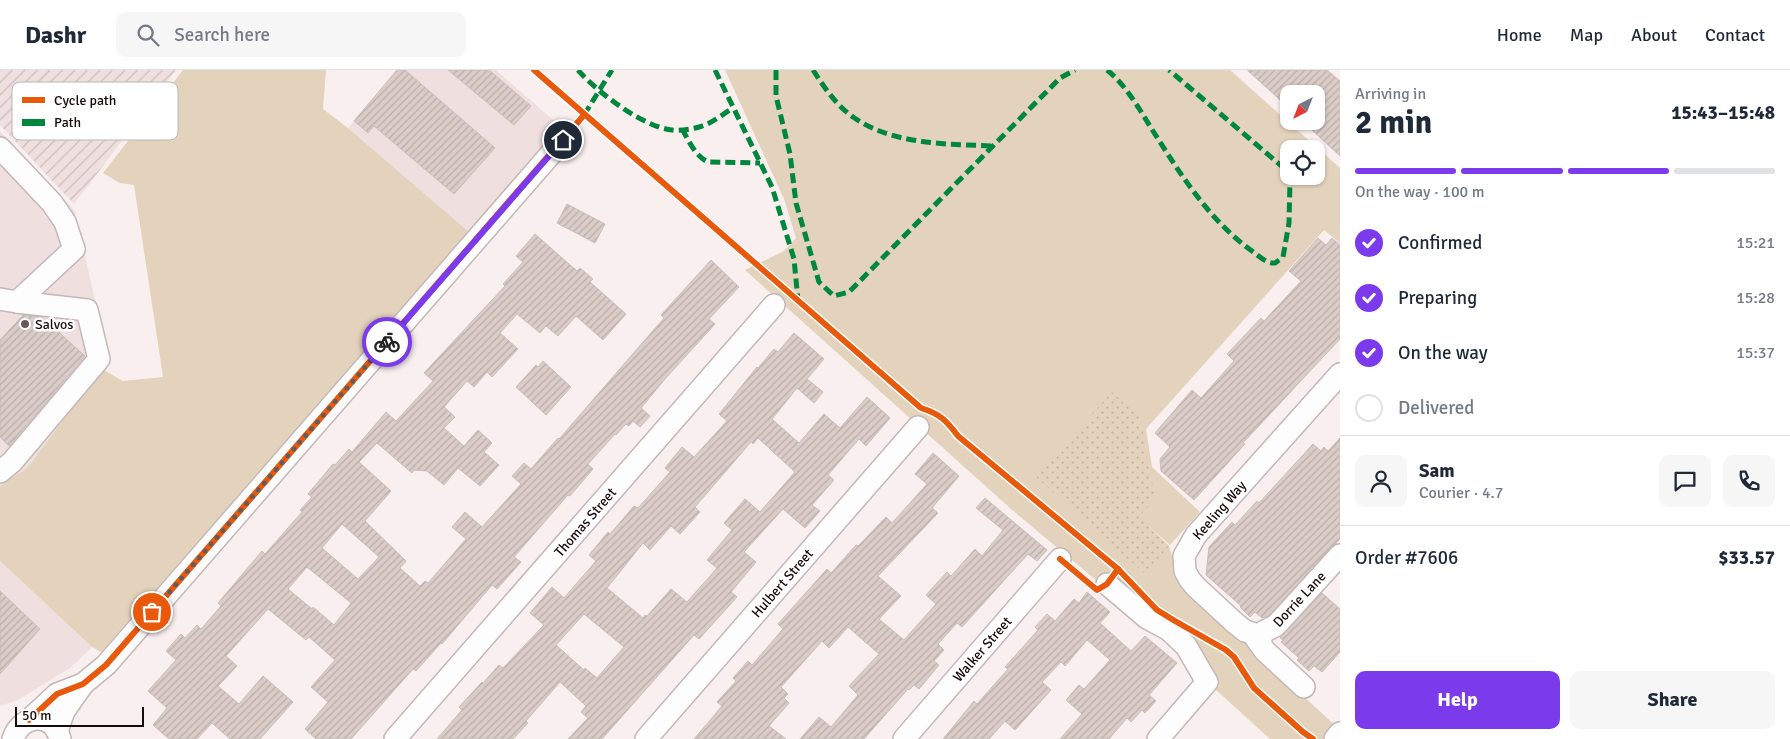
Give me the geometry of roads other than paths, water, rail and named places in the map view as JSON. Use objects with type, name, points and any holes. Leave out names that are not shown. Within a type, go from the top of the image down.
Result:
[{"type":"street","points":[[59,735],[64,711],[83,684],[114,656],[563,140]]},
{"type":"street","points":[[0,148],[52,203],[65,222],[74,249],[9,300]]},
{"type":"street","points":[[0,472],[12,462],[99,359],[87,310],[9,300]]},
{"type":"street","name":"Thomas Street","points":[[395,739],[774,305]]},
{"type":"street","name":"Keeling Way","points":[[1304,687],[1264,651],[1260,642],[1252,633],[1235,624],[1196,588],[1185,571],[1184,556],[1189,544],[1196,535],[1340,374]]},
{"type":"street","name":"Hulbert Street","points":[[646,739],[918,427]]},
{"type":"street","name":"Dorrie Lane","points":[[1260,642],[1263,632],[1275,626],[1281,620],[1340,555]]},
{"type":"street","name":"Walker Street","points":[[904,739],[1060,559]]},
{"type":"street","points":[[1107,584],[1147,618],[1169,630],[1186,646],[1208,682],[1158,739]]},
{"type":"street","points":[[16,727],[57,694],[83,684]]},
{"type":"street","points":[[16,727],[38,719],[52,725],[59,735]]},
{"type":"street","points":[[1335,739],[1340,733]]},
{"type":"place","name":"Salvos","points":[[25,324]]}]
